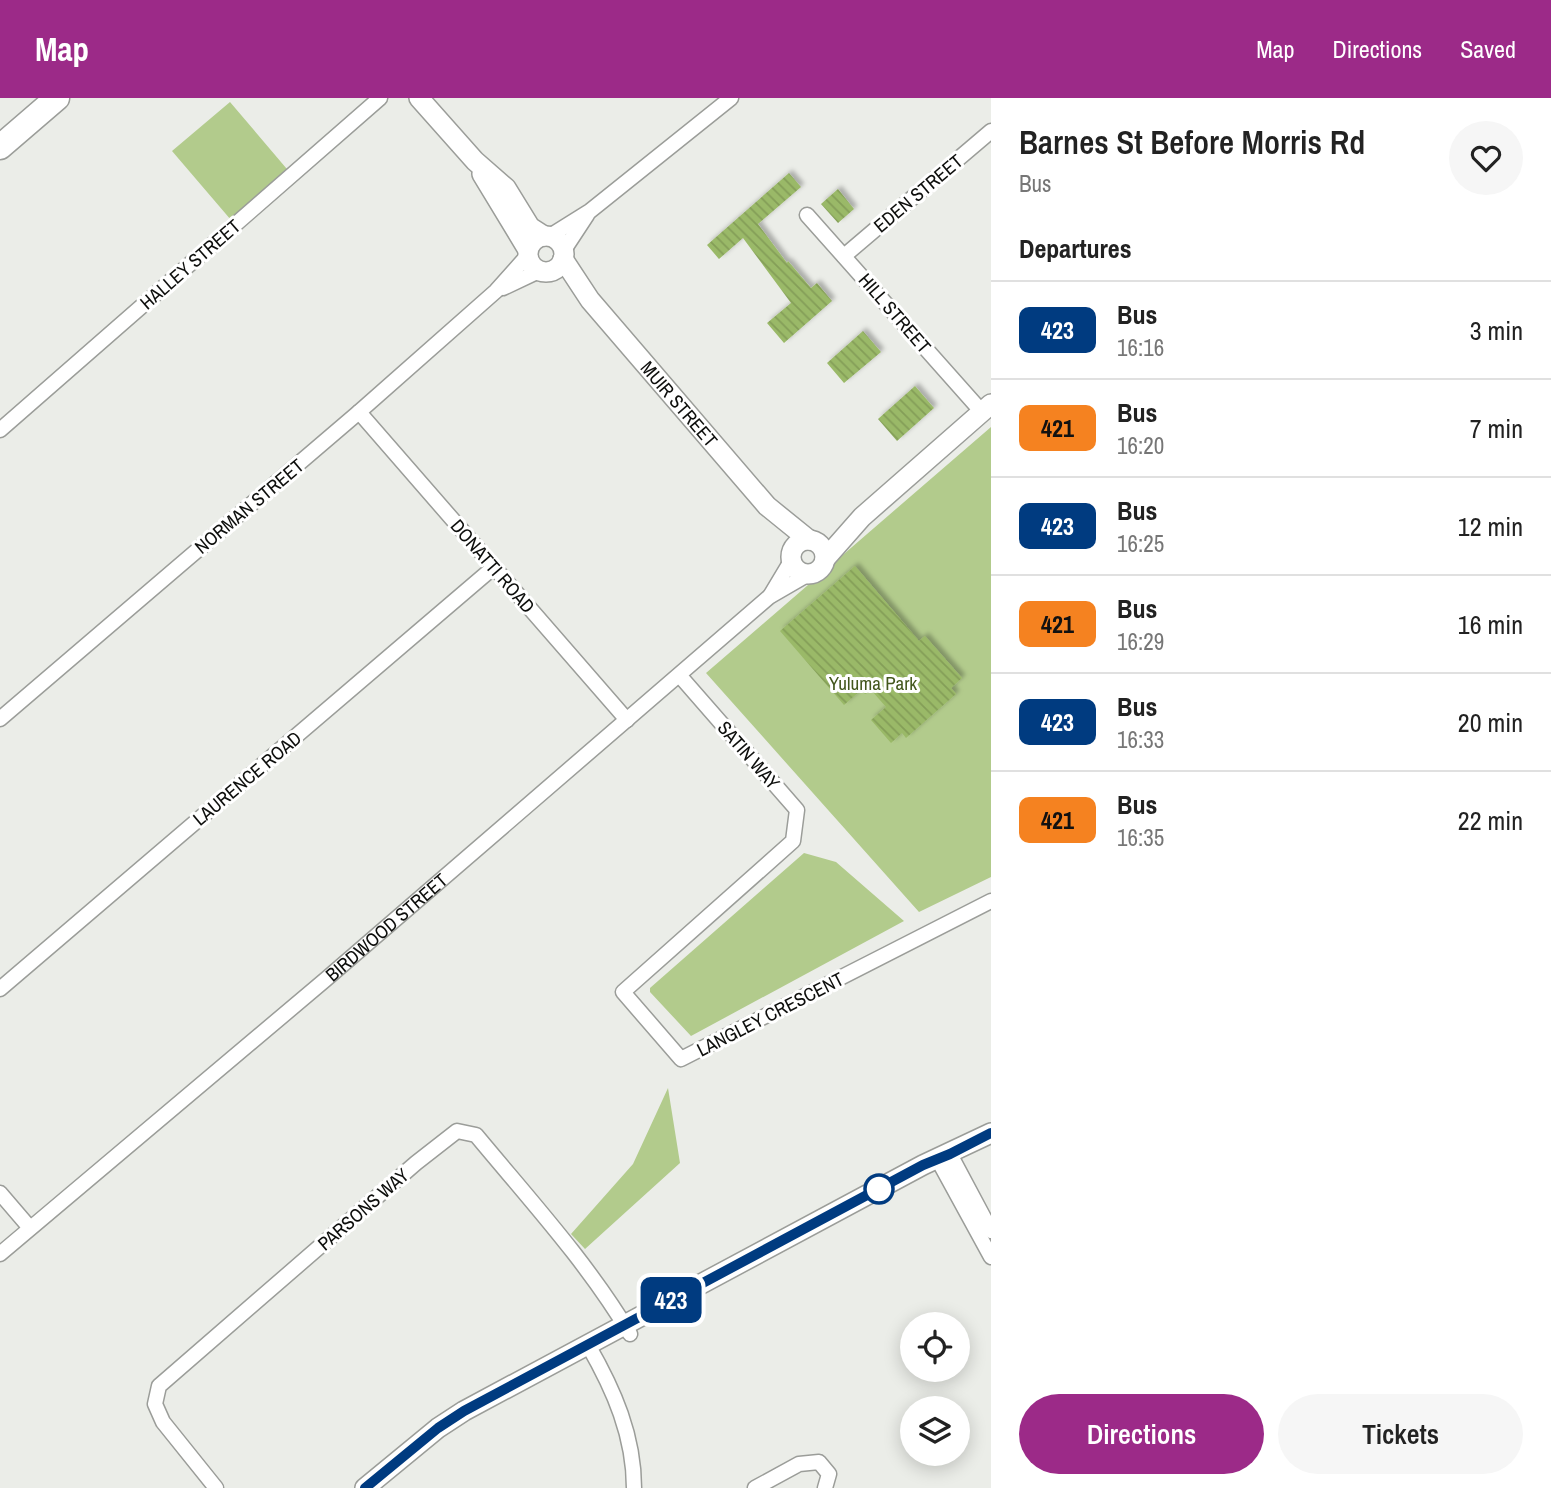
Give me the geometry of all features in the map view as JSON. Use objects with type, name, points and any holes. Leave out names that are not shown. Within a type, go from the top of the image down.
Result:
[{"type":"highway","points":[[0,147],[57,98]]},
{"type":"street","name":"HALLEY STREET","points":[[0,430],[380,98]]},
{"type":"street","name":"MUIR STREET","points":[[419,98],[475,161],[506,188],[530,227],[555,245],[590,300],[767,506],[812,540]]},
{"type":"street","points":[[705,98],[716,111]]},
{"type":"street","points":[[555,245],[534,240],[535,262],[556,269],[555,245],[590,211],[731,98]]},
{"type":"street","name":"EDEN STREET","points":[[844,256],[991,131]]},
{"type":"street","name":"MUIR STREET","points":[[475,161],[535,262],[590,300]]},
{"type":"street","name":"HILL STREET","points":[[807,215],[986,408]]},
{"type":"street","name":"NORMAN STREET","points":[[0,719],[359,412],[496,291],[535,262]]},
{"type":"street","points":[[862,517],[797,544],[791,556],[798,572],[807,575],[820,571],[825,559],[862,517],[986,408]]},
{"type":"street","name":"DONATTI ROAD","points":[[359,412],[627,720]]},
{"type":"street","name":"MUIR STREET","points":[[767,506],[791,556]]},
{"type":"street","points":[[812,540],[821,546],[825,559]]},
{"type":"street","name":"BIRDWOOD STREET","points":[[769,597],[791,556]]},
{"type":"street","name":"LAURENCE ROAD","points":[[0,989],[494,567]]},
{"type":"street","name":"BIRDWOOD STREET","points":[[0,1254],[335,971],[769,597],[807,575]]},
{"type":"street","name":"SATIN WAY","points":[[680,676],[797,810],[793,841]]},
{"type":"street","name":"LANGLEY CRESCENT","points":[[793,841],[623,992],[681,1059],[991,901]]},
{"type":"street","name":"PARSONS WAY","points":[[216,1488],[163,1422],[155,1404],[159,1386],[416,1163],[457,1131],[476,1135],[608,1297],[627,1330]]},
{"type":"street","points":[[383,1488],[445,1437],[591,1350],[929,1177],[991,1133]]},
{"type":"street","points":[[947,1163],[991,1146]]},
{"type":"street","points":[[947,1163],[991,1231]]},
{"type":"street","points":[[947,1163],[991,1257]]},
{"type":"street","points":[[0,1194],[30,1228]]},
{"type":"street","points":[[365,1488],[438,1428],[464,1411],[591,1350]]},
{"type":"street","points":[[591,1350],[627,1429],[634,1466],[634,1488]]},
{"type":"street","points":[[755,1488],[799,1464],[820,1461],[829,1474],[825,1488]]},
{"type":"green space","points":[[230,102],[292,175],[231,220],[172,151]]},
{"type":"green space","name":"Yuluma Park","points":[[991,427],[991,877],[919,912],[706,673]]},
{"type":"green space","points":[[804,853],[836,862],[904,921],[691,1036],[650,992],[650,988]]},
{"type":"green space","points":[[668,1088],[680,1163],[585,1249],[571,1234],[633,1164]]},
{"type":"building","points":[[789,173],[801,187],[758,224],[787,263],[788,261],[811,288],[817,283],[832,301],[784,343],[767,323],[791,303],[743,238],[719,259],[707,245]]},
{"type":"building","points":[[838,189],[854,209],[838,223],[821,204]]},
{"type":"building","points":[[863,331],[881,352],[844,383],[827,363]]},
{"type":"building","points":[[915,386],[934,408],[897,441],[878,419]]},
{"type":"building","points":[[855,566],[919,641],[925,636],[962,678],[951,688],[956,694],[906,738],[902,733],[891,743],[871,720],[886,707],[872,691],[865,694],[861,690],[844,705],[780,631]]},
{"type":"bus line","name":"423","points":[[365,1488],[438,1428],[464,1411],[923,1165],[991,1133]]}]
